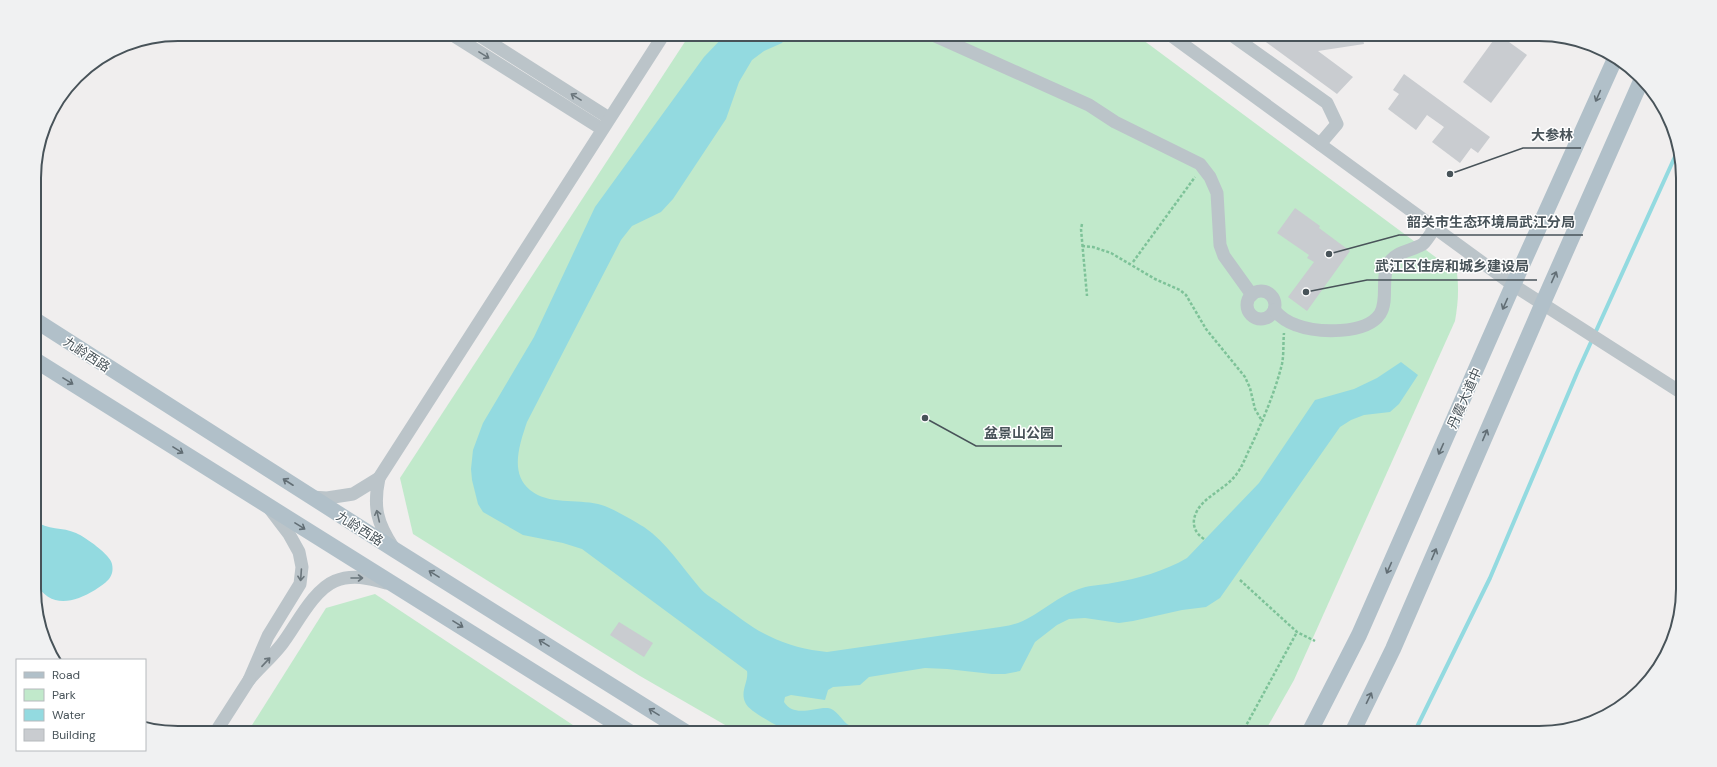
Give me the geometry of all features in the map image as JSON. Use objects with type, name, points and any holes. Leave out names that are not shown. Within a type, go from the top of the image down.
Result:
[{"type":"main road","name":"丹霞大道中","points":[[1313,726],[1359,635],[1613,63]]},
{"type":"main road","points":[[1355,726],[1392,650],[1542,305],[1640,86]]},
{"type":"main road","name":"九龄西路","points":[[41,324],[311,497],[676,726]]},
{"type":"main road","points":[[41,364],[620,726]]},
{"type":"street","points":[[463,41],[606,123]]},
{"type":"street","points":[[487,41],[606,123]]},
{"type":"street","points":[[395,550],[385,536],[378,517],[376,493],[379,478],[659,41]]},
{"type":"street","points":[[947,41],[1089,105],[1115,122],[1202,166],[1210,177],[1217,193],[1220,245],[1224,256],[1252,294]]},
{"type":"street","points":[[1179,41],[1513,286],[1542,305],[1579,326],[1676,389]]},
{"type":"street","points":[[1240,41],[1327,104],[1337,124],[1320,144]]},
{"type":"street","points":[[1277,313],[1273,298],[1267,292],[1259,291],[1252,294],[1247,306],[1248,310],[1253,316],[1265,318],[1272,313],[1277,313],[1297,326],[1319,330],[1347,330],[1368,324],[1376,319],[1382,310],[1388,264],[1398,255],[1424,243],[1434,229]]},
{"type":"street","points":[[311,497],[327,498],[353,494],[379,478]]},
{"type":"street","points":[[219,726],[248,680],[268,636],[300,584],[302,567],[299,552],[289,534],[266,505]]},
{"type":"street","points":[[248,680],[281,645],[319,592],[334,581],[355,577],[368,578],[400,587]]},
{"type":"path","points":[[1133,262],[1202,166]]},
{"type":"path","points":[[1082,224],[1082,246],[1087,296]]},
{"type":"path","points":[[1082,246],[1097,248],[1112,253],[1155,280],[1180,290],[1186,295],[1206,329],[1245,377],[1250,388],[1254,409],[1262,421]]},
{"type":"path","points":[[1204,539],[1194,528],[1193,520],[1196,512],[1203,503],[1230,481],[1239,471],[1262,421],[1277,379],[1282,362],[1284,334],[1277,313]]},
{"type":"path","points":[[1240,580],[1297,632],[1315,641]]},
{"type":"path","points":[[1246,726],[1297,632]]},
{"type":"green space","points":[[685,41],[1144,41],[1457,273],[1458,297],[1455,321],[1294,680],[1268,726],[727,726],[640,676],[413,534],[400,478]]},
{"type":"green space","points":[[375,594],[574,726],[251,726],[326,608]]},
{"type":"water","points":[[719,41],[784,41],[764,51],[752,60],[739,82],[726,119],[673,199],[661,212],[632,226],[621,240],[527,422],[519,448],[518,467],[524,483],[537,495],[554,500],[598,504],[621,514],[644,527],[660,540],[704,592],[757,630],[776,639],[812,650],[827,652],[1000,627],[1016,624],[1034,615],[1073,591],[1089,586],[1131,579],[1160,571],[1187,558],[1259,483],[1315,400],[1354,389],[1377,378],[1401,362],[1418,375],[1399,404],[1390,412],[1364,415],[1351,420],[1340,427],[1220,598],[1206,607],[1182,610],[1119,623],[1085,618],[1069,619],[1057,625],[1035,642],[1020,671],[1005,674],[992,674],[925,668],[869,677],[860,685],[833,687],[828,690],[825,700],[791,695],[785,697],[784,702],[793,710],[804,711],[828,708],[836,712],[847,724],[851,726],[779,726],[754,712],[746,704],[743,695],[747,679],[747,671],[582,549],[563,543],[523,535],[483,512],[478,504],[472,480],[471,469],[473,450],[483,423],[534,337],[595,207],[704,57]]},
{"type":"water","points":[[41,524],[76,533],[97,547],[111,560],[113,569],[111,577],[95,590],[70,600],[55,600],[41,591]]},
{"type":"building","points":[[1265,41],[1363,41],[1364,44],[1318,51],[1353,77],[1337,94]]},
{"type":"building","points":[[1493,41],[1508,41],[1527,55],[1491,103],[1463,82]]},
{"type":"building","points":[[1404,74],[1490,137],[1478,153],[1471,148],[1460,163],[1432,142],[1444,127],[1427,115],[1416,130],[1388,109],[1399,94],[1393,90]]},
{"type":"building","points":[[1295,208],[1320,226],[1319,228],[1350,251],[1307,311],[1288,297],[1314,262],[1307,258],[1309,255],[1277,233]]},
{"type":"building","points":[[619,622],[653,643],[644,657],[610,635]]},
{"type":"waterway","points":[[1417,726],[1490,578],[1577,373],[1674,158]]},
{"type":"place","name":"大参林","points":[[1450,174]]},
{"type":"place","name":"韶关市生态环境局武江分局","points":[[1329,254]]},
{"type":"place","name":"武江区住房和城乡建设局","points":[[1306,292]]},
{"type":"place","name":"盆景山公园","points":[[925,418]]}]
